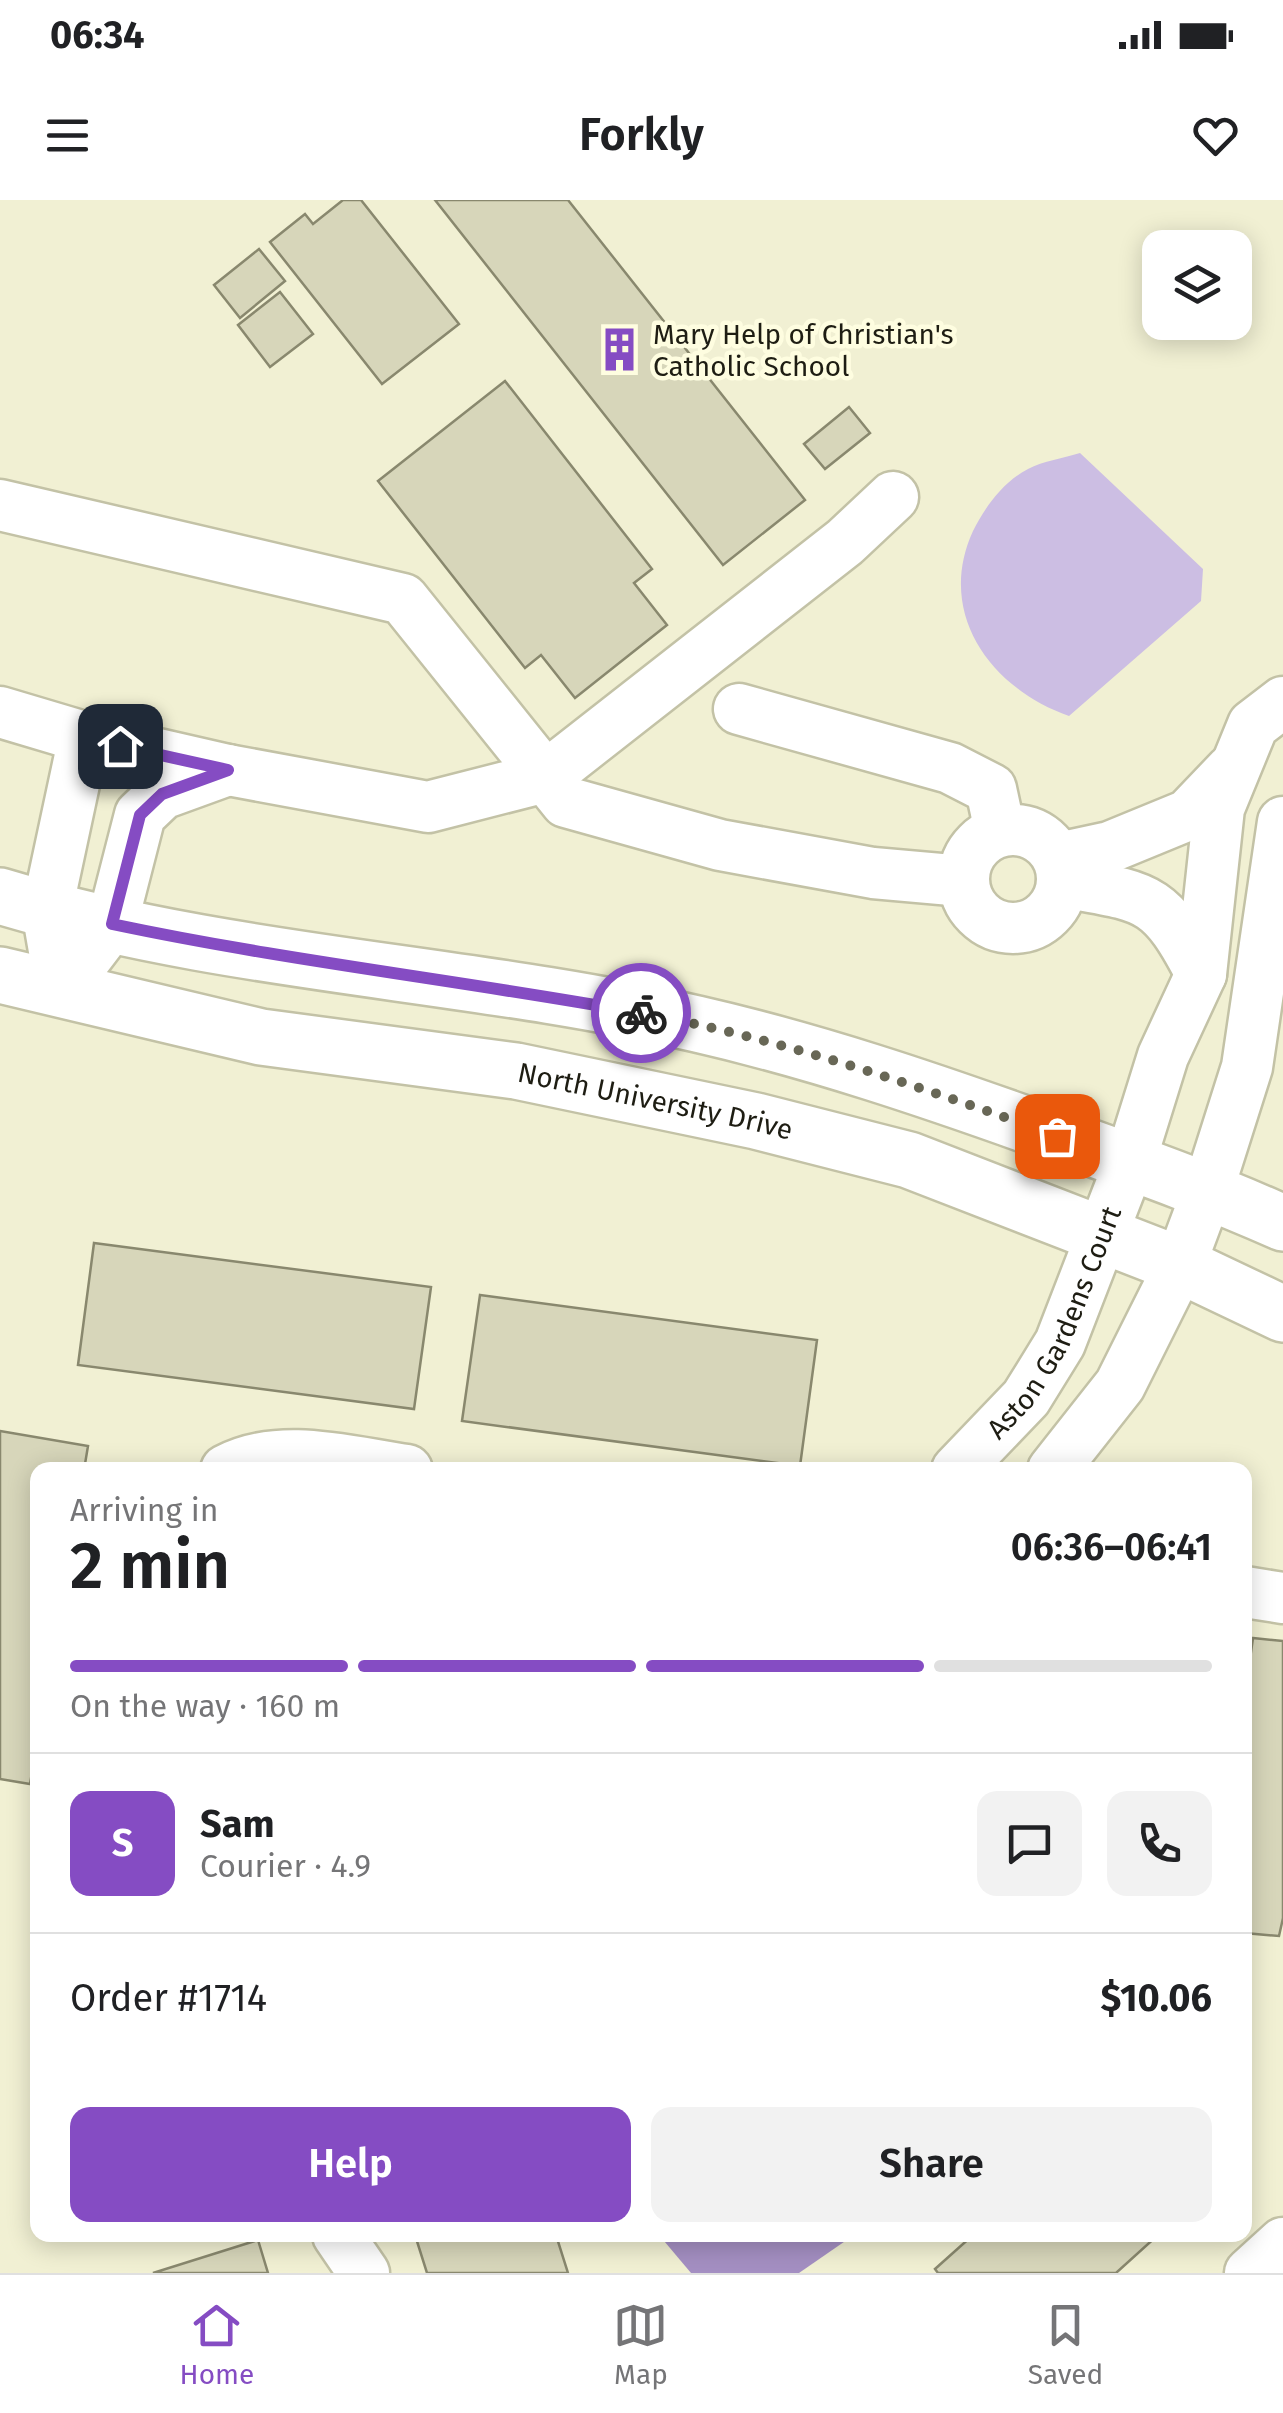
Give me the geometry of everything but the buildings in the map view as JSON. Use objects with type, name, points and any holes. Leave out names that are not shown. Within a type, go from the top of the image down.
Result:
[{"type":"main road","points":[[23,903],[276,958],[505,988],[698,1024],[909,1082],[1208,1190],[1283,1223]]},
{"type":"main road","name":"North University Drive","points":[[0,975],[261,1037],[516,1071],[756,1121],[909,1160],[1180,1265],[1283,1314]]},
{"type":"street","points":[[0,712],[84,737],[228,770],[428,807],[545,777],[845,542],[893,497]]},
{"type":"street","points":[[0,505],[404,599],[566,802],[720,845],[873,873],[963,882]]},
{"type":"street","points":[[1060,870],[1188,814],[1238,763],[1253,725],[1283,702]]},
{"type":"street","points":[[740,709],[950,768],[991,789],[1000,831]]},
{"type":"street","points":[[84,737],[23,903],[61,991],[112,924],[140,815],[162,794],[228,770]]},
{"type":"street","name":"Aston Gardens Court","points":[[965,1462],[1026,1398],[1060,1344],[1103,1236],[1163,1056],[1202,974],[1219,808],[1238,763]]},
{"type":"street","points":[[1060,1462],[1084,1436],[1120,1384],[1180,1265],[1208,1190],[1247,1067],[1283,822]]},
{"type":"street","points":[[1000,831],[1028,832],[1051,846],[1060,870],[1050,912],[1021,928],[1004,928],[975,912],[963,882],[972,850],[1000,831]]},
{"type":"street","points":[[1060,870],[1138,896],[1176,924],[1202,974]]},
{"type":"street","points":[[246,1462],[297,1454],[352,1462]]},
{"type":"street","points":[[1252,1593],[1283,1598]]},
{"type":"street","points":[[343,2242],[364,2273]]},
{"type":"street","points":[[1250,2273],[1283,2242]]},
{"type":"shaded area","points":[[1080,453],[1203,569],[1201,601],[1069,716],[1041,704],[995,667],[966,619],[961,591],[963,562],[973,531],[996,496],[1028,469]]},
{"type":"shaded area","points":[[665,2242],[844,2242],[799,2273],[691,2273]]},
{"type":"way so far","points":[[641,1013],[698,1024],[909,1082],[1057,1136]]},
{"type":"place","name":"Mary Help of Christian's Catholic School","points":[[620,350]]},
{"type":"route","points":[[120,746],[228,770],[162,794],[140,815],[112,924],[276,958],[505,988],[641,1013]]}]
